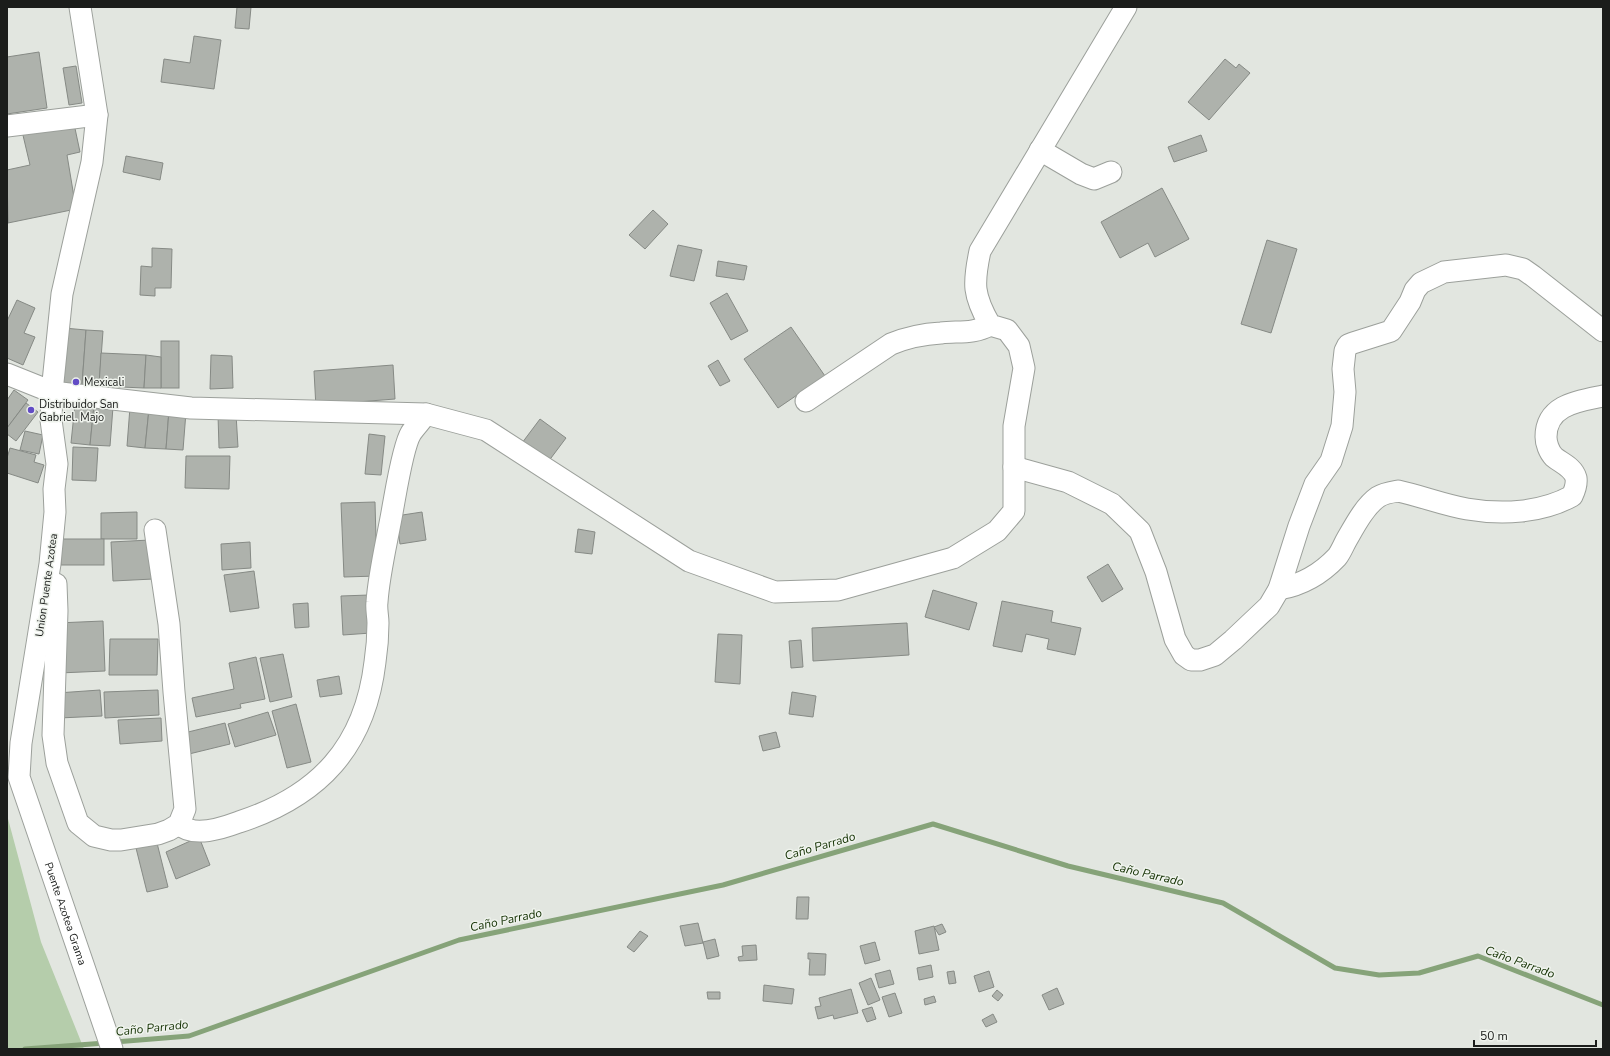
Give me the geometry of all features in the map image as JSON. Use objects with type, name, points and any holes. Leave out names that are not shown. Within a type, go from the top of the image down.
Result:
[{"type":"street","name":"Union Puente Azotea","points":[[19,777],[21,743],[50,564],[57,464],[51,420],[52,392],[62,294],[92,162],[97,115],[80,7]]},
{"type":"street","points":[[990,325],[978,304],[974,278],[980,251],[1126,7]]},
{"type":"street","points":[[7,126],[97,115]]},
{"type":"street","points":[[1040,150],[1081,174],[1094,179],[1111,172]]},
{"type":"street","points":[[1014,467],[1068,482],[1112,504],[1140,531],[1156,572],[1175,639],[1184,656],[1191,660],[1200,660],[1215,655],[1233,640],[1268,606],[1279,589],[1299,526],[1315,484],[1331,461],[1342,426],[1345,392],[1343,369],[1345,350],[1348,345],[1391,331],[1410,302],[1415,290],[1421,283],[1444,272],[1456,269],[1506,265],[1515,267],[1522,269],[1533,276],[1603,331]]},
{"type":"street","points":[[7,374],[52,392],[191,408],[426,414],[486,430],[690,561],[775,592],[838,590],[953,558],[998,531],[1014,511],[1014,426],[1024,368],[1019,346],[1007,330],[990,325],[974,332],[943,333],[906,338],[891,344],[806,401]]},
{"type":"street","points":[[1279,589],[1295,586],[1312,578],[1338,557],[1353,528],[1370,504],[1379,496],[1388,493],[1398,491],[1467,509],[1517,512],[1546,507],[1572,496],[1576,486],[1575,477],[1564,462],[1553,456],[1546,443],[1546,429],[1552,417],[1562,407],[1574,402],[1603,396]]},
{"type":"street","points":[[179,824],[188,830],[196,831],[235,824],[265,813],[294,798],[320,779],[335,763],[351,740],[366,703],[374,670],[377,643],[377,602],[398,481],[410,434],[426,414]]},
{"type":"street","points":[[50,564],[56,569],[57,611],[52,735],[57,763],[78,823],[94,836],[111,840],[158,834],[179,824],[185,809],[169,624],[155,530]]},
{"type":"street","name":"Puente Azotea Grama","points":[[19,777],[112,1049]]},
{"type":"green space","points":[[7,815],[41,942],[84,1049],[7,1049]]},
{"type":"building","points":[[237,7],[251,7],[249,29],[235,28]]},
{"type":"building","points":[[194,36],[221,40],[214,89],[161,82],[164,59],[190,63]]},
{"type":"building","points":[[39,52],[47,108],[7,114],[7,57]]},
{"type":"building","points":[[1225,59],[1236,68],[1239,64],[1250,73],[1209,120],[1188,102]]},
{"type":"building","points":[[76,66],[82,103],[69,105],[63,68]]},
{"type":"building","points":[[73,119],[80,152],[67,155],[76,209],[8,223],[7,170],[30,165],[22,131]]},
{"type":"building","points":[[1201,135],[1207,151],[1174,162],[1168,147]]},
{"type":"building","points":[[126,156],[163,163],[160,180],[123,172]]},
{"type":"building","points":[[1162,188],[1189,239],[1155,257],[1148,243],[1120,258],[1101,222]]},
{"type":"building","points":[[653,210],[668,224],[645,249],[629,235]]},
{"type":"building","points":[[1267,240],[1297,249],[1271,333],[1241,324]]},
{"type":"building","points":[[678,245],[702,250],[694,281],[670,276]]},
{"type":"building","points":[[152,248],[172,249],[171,288],[155,288],[155,296],[140,295],[141,266],[152,267]]},
{"type":"building","points":[[718,261],[747,266],[744,280],[716,276]]},
{"type":"building","points":[[727,293],[748,331],[731,340],[710,303]]},
{"type":"building","points":[[17,300],[35,308],[24,333],[35,337],[23,365],[7,358],[7,321]]},
{"type":"building","points":[[791,327],[825,376],[778,408],[744,359]]},
{"type":"building","points":[[64,328],[86,330],[82,385],[60,384]]},
{"type":"building","points":[[86,330],[103,331],[99,386],[82,385]]},
{"type":"building","points":[[161,341],[179,341],[179,388],[161,388]]},
{"type":"building","points":[[101,353],[146,355],[144,388],[99,386]]},
{"type":"building","points":[[146,355],[161,357],[161,388],[144,388]]},
{"type":"building","points":[[211,355],[232,356],[233,388],[210,389]]},
{"type":"building","points":[[718,360],[730,381],[720,386],[708,366]]},
{"type":"building","points":[[393,365],[395,399],[357,402],[316,408],[314,371]]},
{"type":"building","points":[[14,390],[28,400],[7,428],[7,400]]},
{"type":"building","points":[[26,403],[38,412],[16,441],[7,434],[7,428]]},
{"type":"building","points":[[75,404],[94,405],[90,445],[71,443]]},
{"type":"building","points":[[94,405],[113,407],[110,446],[90,445]]},
{"type":"building","points":[[130,407],[149,409],[145,448],[127,446]]},
{"type":"building","points":[[149,409],[169,410],[166,449],[145,448]]},
{"type":"building","points":[[169,410],[186,412],[183,450],[166,449]]},
{"type":"building","points":[[236,414],[238,447],[219,448],[218,415]]},
{"type":"building","points":[[540,419],[566,438],[548,462],[522,443]]},
{"type":"building","points":[[25,431],[43,435],[39,454],[20,450]]},
{"type":"building","points":[[369,434],[385,436],[381,475],[365,474]]},
{"type":"building","points":[[73,447],[98,448],[96,481],[72,480]]},
{"type":"building","points":[[10,448],[36,455],[34,462],[44,465],[38,483],[7,473],[7,458]]},
{"type":"building","points":[[186,456],[230,456],[229,489],[185,488]]},
{"type":"building","points":[[375,502],[377,576],[344,577],[341,503]]},
{"type":"building","points":[[137,512],[137,539],[101,539],[101,513]]},
{"type":"building","points":[[422,512],[426,540],[400,544],[396,516]]},
{"type":"building","points":[[578,529],[595,532],[592,554],[575,552]]},
{"type":"building","points":[[61,539],[104,539],[104,565],[61,565]]},
{"type":"building","points":[[150,540],[153,579],[113,581],[111,542]]},
{"type":"building","points":[[250,542],[251,568],[222,570],[221,544]]},
{"type":"building","points":[[1108,564],[1123,589],[1102,602],[1087,577]]},
{"type":"building","points":[[254,571],[259,608],[230,612],[224,575]]},
{"type":"building","points":[[933,590],[977,603],[969,630],[925,617]]},
{"type":"building","points":[[369,595],[371,633],[343,635],[341,596]]},
{"type":"building","points":[[1002,601],[1053,611],[1051,622],[1081,628],[1075,655],[1047,649],[1049,639],[1026,634],[1022,652],[993,646]]},
{"type":"building","points":[[308,603],[309,627],[295,628],[293,604]]},
{"type":"building","points":[[103,621],[105,671],[59,673],[57,623]]},
{"type":"building","points":[[907,623],[909,655],[813,661],[812,628]]},
{"type":"building","points":[[718,634],[742,635],[740,684],[715,682]]},
{"type":"building","points":[[110,639],[158,639],[157,675],[109,675]]},
{"type":"building","points":[[801,640],[803,667],[791,668],[789,641]]},
{"type":"building","points":[[283,654],[292,697],[270,702],[260,658]]},
{"type":"building","points":[[256,657],[265,699],[240,704],[241,708],[196,717],[192,698],[234,689],[229,663]]},
{"type":"building","points":[[339,676],[342,694],[320,697],[317,680]]},
{"type":"building","points":[[100,690],[102,716],[59,718],[57,693]]},
{"type":"building","points":[[158,690],[159,715],[105,718],[104,692]]},
{"type":"building","points":[[792,692],[816,696],[813,717],[789,714]]},
{"type":"building","points":[[296,704],[311,762],[287,768],[272,711]]},
{"type":"building","points":[[268,712],[276,735],[235,747],[228,724]]},
{"type":"building","points":[[161,718],[162,741],[120,744],[118,720]]},
{"type":"building","points":[[225,723],[230,744],[189,754],[184,733]]},
{"type":"building","points":[[776,732],[780,747],[763,751],[759,736]]},
{"type":"building","points":[[199,837],[210,865],[176,879],[166,852]]},
{"type":"building","points":[[156,839],[168,887],[147,892],[135,844]]},
{"type":"building","points":[[797,897],[809,897],[808,919],[796,919]]},
{"type":"building","points":[[698,923],[703,943],[685,946],[680,926]]},
{"type":"building","points":[[942,924],[946,932],[939,935],[934,927]]},
{"type":"building","points":[[934,926],[939,950],[919,954],[915,931]]},
{"type":"building","points":[[640,931],[648,936],[634,952],[627,947]]},
{"type":"building","points":[[715,939],[719,956],[707,959],[703,942]]},
{"type":"building","points":[[875,942],[880,960],[865,964],[860,946]]},
{"type":"building","points":[[756,945],[757,960],[739,961],[738,957],[743,956],[742,946]]},
{"type":"building","points":[[808,953],[826,954],[825,975],[809,975],[810,959],[808,959]]},
{"type":"building","points":[[931,965],[933,977],[919,980],[917,968]]},
{"type":"building","points":[[890,970],[894,984],[879,988],[875,974]]},
{"type":"building","points":[[954,971],[956,983],[949,984],[947,972]]},
{"type":"building","points":[[989,971],[994,987],[979,992],[974,976]]},
{"type":"building","points":[[871,978],[880,1000],[868,1005],[859,983]]},
{"type":"building","points":[[764,985],[794,989],[792,1004],[763,1001]]},
{"type":"building","points":[[1057,988],[1064,1004],[1049,1010],[1042,995]]},
{"type":"building","points":[[851,989],[858,1013],[834,1019],[833,1015],[818,1019],[815,1007],[821,1006],[819,998]]},
{"type":"building","points":[[997,990],[1003,995],[998,1001],[992,996]]},
{"type":"building","points":[[707,992],[720,992],[720,999],[708,999]]},
{"type":"building","points":[[895,993],[902,1013],[889,1017],[882,997]]},
{"type":"building","points":[[934,996],[936,1002],[925,1005],[924,999]]},
{"type":"building","points":[[872,1007],[876,1019],[867,1022],[862,1010]]},
{"type":"building","points":[[993,1014],[997,1022],[986,1027],[982,1020]]},
{"type":"waterway","name":"Caño Parrado","points":[[115,1042],[189,1036],[459,940],[723,885],[933,824],[1068,866],[1223,903],[1335,968],[1379,975],[1419,973],[1478,956],[1603,1005]]},
{"type":"waterway","name":"Caño Parrado","points":[[25,1049],[105,1043]]},
{"type":"place","name":"Mexicali","points":[[76,382]]},
{"type":"place","name":"Distribuidor San Gabriel. Majo","points":[[31,410]]}]
